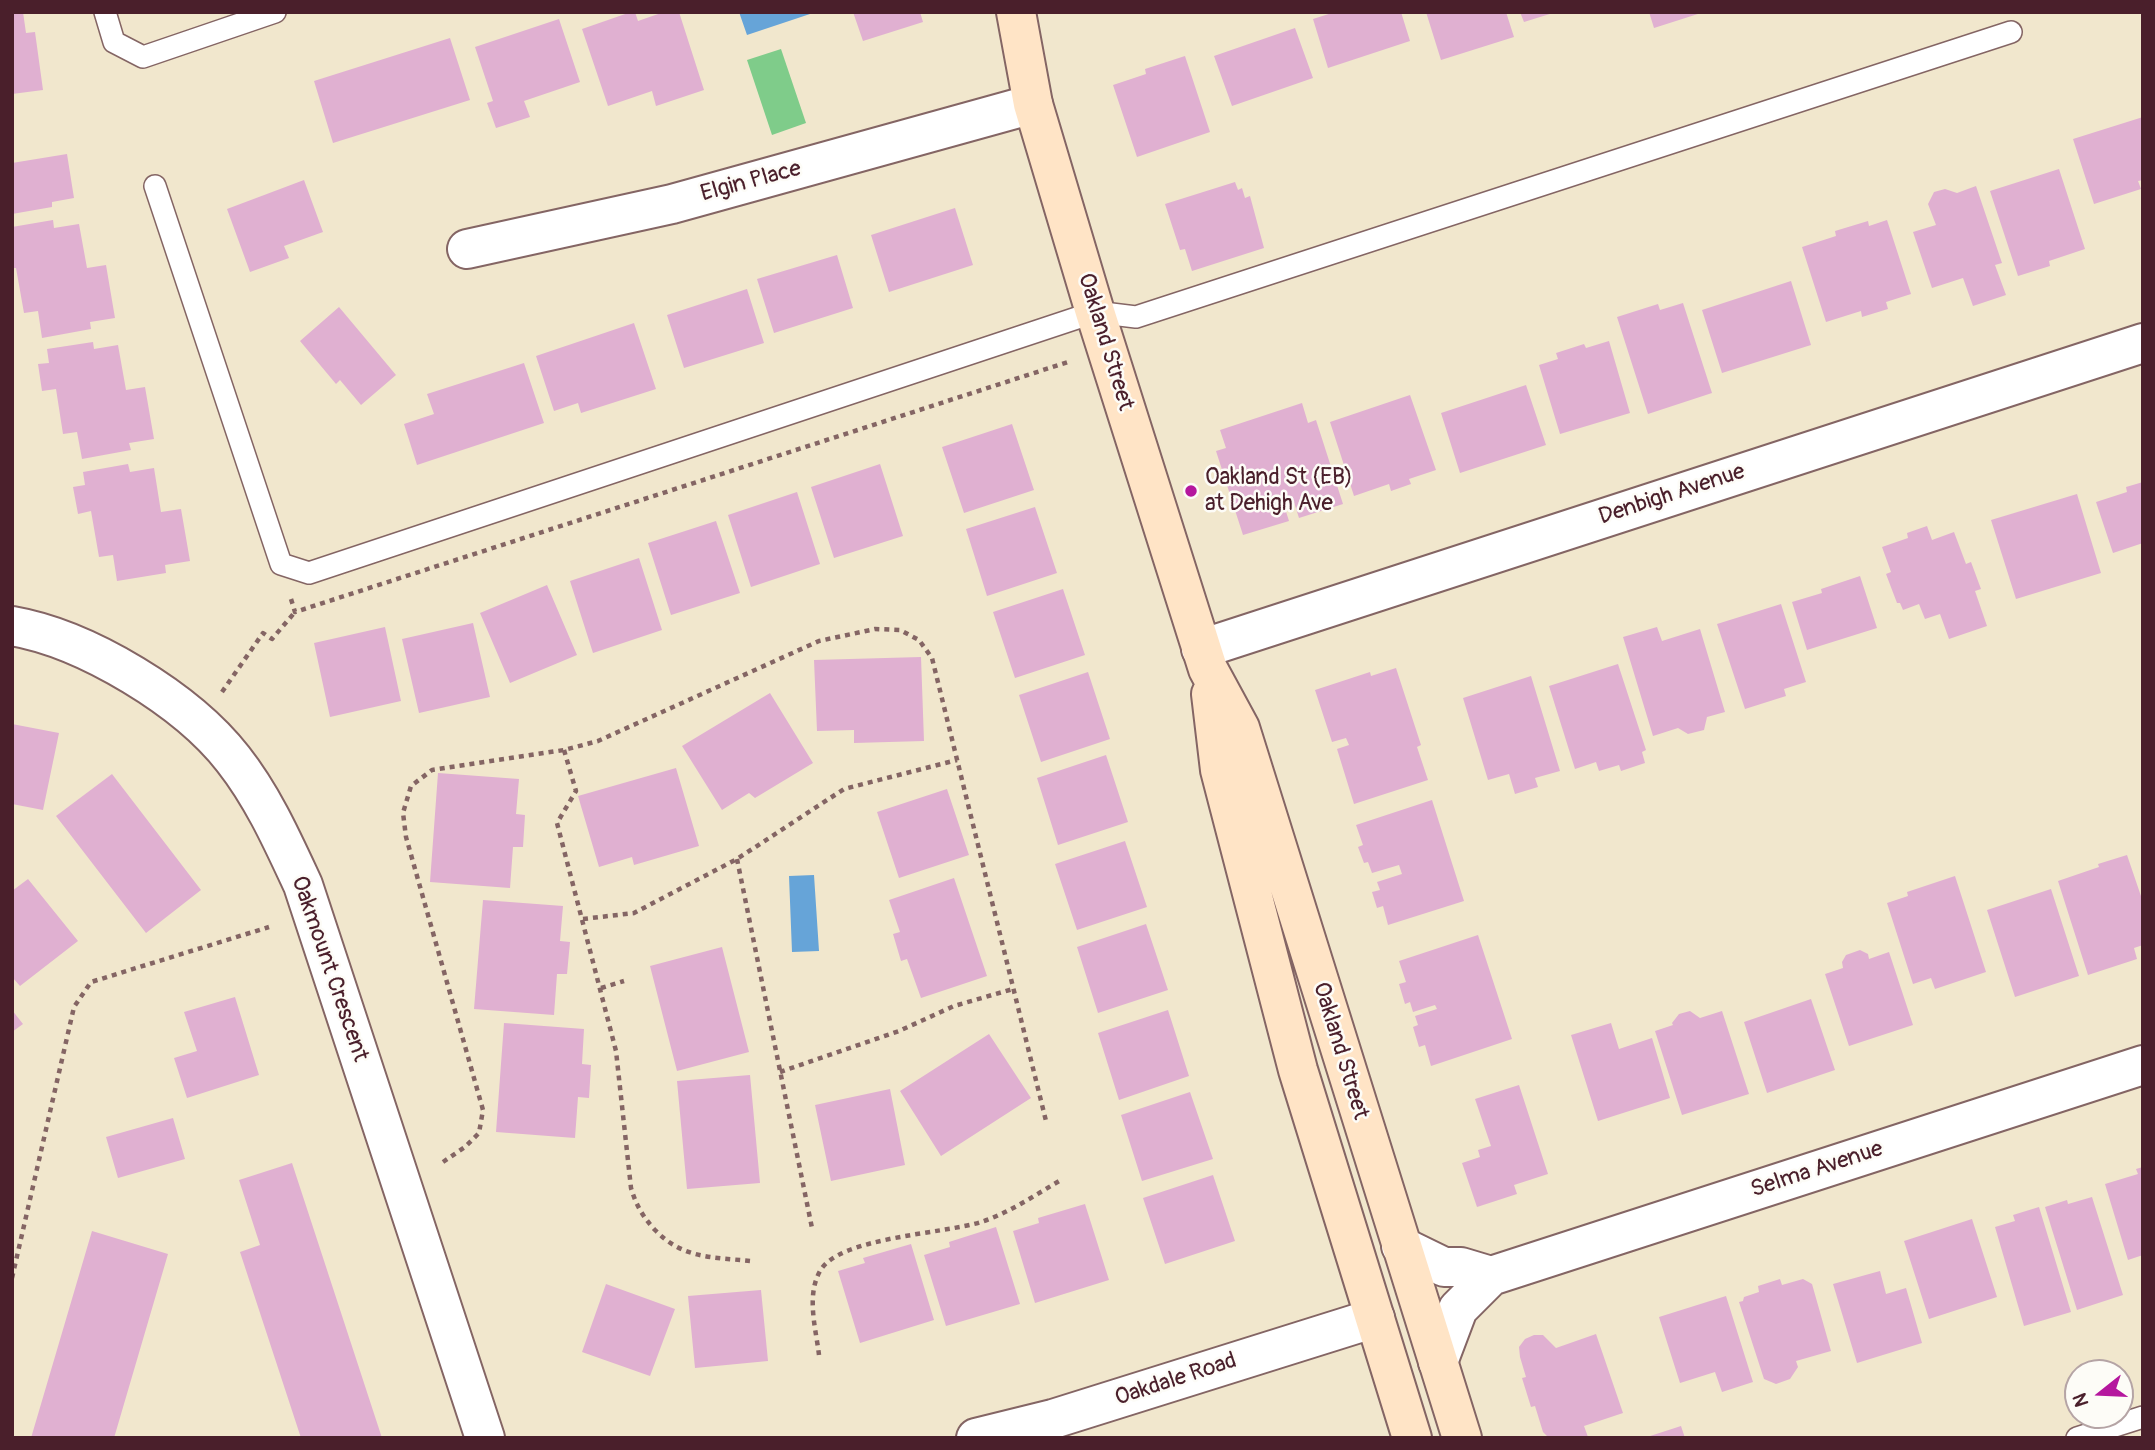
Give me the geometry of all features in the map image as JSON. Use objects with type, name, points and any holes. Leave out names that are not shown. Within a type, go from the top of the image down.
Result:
[{"type":"street","name":"Oakland Street","points":[[1016,12],[1033,104],[1095,312],[1205,659],[1240,729],[1462,1438]]},
{"type":"street","name":"Elgin Place","points":[[467,249],[672,204],[1033,104]]},
{"type":"street","name":"Denbigh Avenue","points":[[1205,659],[2143,343]]},
{"type":"street","name":"Oakmount Crescent","points":[[12,626],[30,629],[89,651],[143,681],[197,722],[233,758],[272,819],[303,885],[485,1438]]},
{"type":"street","name":"Oakland Street","points":[[1205,659],[1220,770],[1298,1070],[1412,1438]]},
{"type":"street","name":"Selma Avenue","points":[[1438,1362],[1458,1310],[1491,1276],[2143,1065]]},
{"type":"street","points":[[1438,1362],[1393,1325],[1375,1318],[1401,1246],[1444,1267],[1461,1266],[1491,1276]]},
{"type":"street","name":"Oakdale Road","points":[[976,1438],[1053,1419],[1375,1318]]},
{"type":"lane","points":[[106,12],[114,42],[143,57],[275,12]]},
{"type":"lane","points":[[155,186],[281,564],[309,573],[1095,312],[1136,317],[2011,32]]},
{"type":"lane","points":[[2077,1438],[2143,1417]]},
{"type":"path","points":[[222,692],[263,633],[272,639],[295,612],[1070,360]]},
{"type":"path","points":[[281,564],[295,612]]},
{"type":"path","points":[[443,1162],[480,1133],[483,1110],[406,837],[403,813],[411,786],[432,770],[564,750],[598,741],[819,641],[875,629],[900,630],[919,640],[932,658],[1046,1121]]},
{"type":"path","points":[[564,750],[576,791],[556,823],[616,1051],[631,1188],[635,1202],[644,1218],[678,1250],[701,1256],[750,1261]]},
{"type":"path","points":[[583,919],[634,913],[737,859],[844,789],[957,760]]},
{"type":"path","points":[[737,859],[812,1228]]},
{"type":"path","points":[[12,1278],[74,1007],[91,982],[269,927]]},
{"type":"path","points":[[601,988],[624,981]]},
{"type":"path","points":[[780,1072],[899,1031],[954,1006],[1014,989]]},
{"type":"path","points":[[819,1355],[814,1285],[822,1268],[833,1258],[864,1245],[980,1223],[999,1216],[1061,1180]]},
{"type":"green space","points":[[781,49],[806,123],[772,135],[747,60]]},
{"type":"water","points":[[739,12],[813,12],[813,13],[747,35]]},
{"type":"water","points":[[814,875],[819,951],[792,952],[789,876]]},
{"type":"building","points":[[12,12],[23,12],[26,33],[35,32],[43,90],[12,94]]},
{"type":"building","points":[[635,12],[638,21],[664,12],[679,12],[704,90],[656,106],[652,91],[608,106],[582,29]]},
{"type":"building","points":[[853,12],[920,12],[923,22],[863,41]]},
{"type":"building","points":[[1335,12],[1401,12],[1410,41],[1328,68],[1313,19]]},
{"type":"building","points":[[1426,12],[1506,12],[1514,37],[1441,60]]},
{"type":"building","points":[[1520,12],[1553,12],[1553,13],[1524,22]]},
{"type":"building","points":[[1649,12],[1701,12],[1701,13],[1654,28]]},
{"type":"building","points":[[559,19],[580,82],[524,101],[530,117],[496,128],[487,103],[493,101],[475,47]]},
{"type":"building","points":[[1295,28],[1313,78],[1232,106],[1214,56]]},
{"type":"building","points":[[450,38],[470,100],[333,143],[314,81]]},
{"type":"building","points":[[1185,56],[1210,132],[1137,157],[1113,85],[1146,74],[1145,69]]},
{"type":"building","points":[[2143,117],[2143,180],[2138,181],[2141,189],[2094,204],[2073,139]]},
{"type":"building","points":[[67,154],[74,198],[52,202],[52,207],[12,214],[12,163]]},
{"type":"building","points":[[2059,169],[2085,249],[2049,261],[2050,266],[2018,276],[1990,191]]},
{"type":"building","points":[[304,180],[323,232],[284,246],[289,258],[250,272],[227,209]]},
{"type":"building","points":[[1235,182],[1238,190],[1242,188],[1245,198],[1250,196],[1264,248],[1192,271],[1185,249],[1180,250],[1165,204]]},
{"type":"building","points":[[1976,186],[2002,263],[1995,265],[2006,295],[1973,306],[1963,278],[1932,288],[1913,232],[1936,225],[1928,204],[1934,192],[1945,189],[1957,193]]},
{"type":"building","points":[[955,208],[973,265],[889,292],[871,235]]},
{"type":"building","points":[[53,220],[54,228],[79,224],[87,268],[106,265],[115,318],[90,322],[91,329],[42,338],[38,311],[24,313],[16,268],[12,268],[12,227]]},
{"type":"building","points":[[1887,220],[1911,294],[1886,302],[1888,309],[1862,317],[1861,311],[1826,322],[1802,247],[1836,236],[1835,231],[1868,221],[1869,226]]},
{"type":"building","points":[[837,255],[853,308],[774,333],[757,279]]},
{"type":"building","points":[[1791,281],[1811,345],[1722,373],[1702,310]]},
{"type":"building","points":[[747,289],[764,343],[684,368],[667,315]]},
{"type":"building","points":[[1683,303],[1712,393],[1648,414],[1617,317],[1658,304],[1660,310]]},
{"type":"building","points":[[339,307],[396,375],[361,405],[340,380],[336,384],[300,341]]},
{"type":"building","points":[[634,323],[656,389],[581,413],[578,403],[554,411],[536,356]]},
{"type":"building","points":[[1609,341],[1630,413],[1560,434],[1539,365],[1558,359],[1556,353],[1584,344],[1586,348]]},
{"type":"building","points":[[93,342],[94,349],[118,345],[126,390],[145,387],[154,439],[129,443],[131,450],[82,459],[77,432],[63,434],[56,389],[42,391],[38,364],[49,363],[47,349]]},
{"type":"building","points":[[524,363],[544,423],[417,465],[404,424],[434,414],[427,394]]},
{"type":"building","points":[[1526,385],[1546,445],[1460,473],[1441,413]]},
{"type":"building","points":[[1410,395],[1436,470],[1409,479],[1411,484],[1391,491],[1389,484],[1354,496],[1330,422]]},
{"type":"building","points":[[1302,403],[1308,423],[1316,420],[1343,504],[1299,518],[1292,496],[1282,499],[1289,521],[1243,535],[1216,451],[1226,448],[1220,430]]},
{"type":"building","points":[[1012,424],[1034,490],[964,513],[942,447]]},
{"type":"building","points":[[128,464],[130,472],[154,468],[161,512],[181,509],[190,561],[165,565],[166,573],[117,581],[113,555],[99,557],[91,511],[78,514],[73,487],[85,485],[83,472]]},
{"type":"building","points":[[880,464],[903,536],[834,558],[811,487]]},
{"type":"building","points":[[2143,482],[2143,543],[2113,553],[2096,502],[2127,492],[2126,487]]},
{"type":"building","points":[[797,492],[820,564],[751,587],[728,515]]},
{"type":"building","points":[[2077,494],[2101,573],[2016,599],[1991,520]]},
{"type":"building","points":[[1035,507],[1057,573],[987,596],[966,529]]},
{"type":"building","points":[[716,521],[740,593],[671,615],[648,543]]},
{"type":"building","points":[[1927,526],[1932,540],[1954,532],[1966,564],[1971,562],[1981,589],[1975,591],[1987,626],[1949,639],[1940,614],[1925,619],[1919,604],[1903,610],[1900,603],[1897,603],[1886,574],[1891,572],[1882,547],[1908,538],[1907,533]]},
{"type":"building","points":[[639,558],[662,630],[593,653],[570,581]]},
{"type":"building","points":[[1860,576],[1877,628],[1807,650],[1792,602],[1822,593],[1821,589]]},
{"type":"building","points":[[547,585],[577,655],[510,683],[480,613]]},
{"type":"building","points":[[1063,589],[1085,655],[1015,678],[993,612]]},
{"type":"building","points":[[1781,604],[1806,682],[1784,689],[1786,696],[1745,709],[1717,624]]},
{"type":"building","points":[[473,623],[490,697],[419,713],[402,639]]},
{"type":"building","points":[[385,627],[401,701],[330,717],[314,643]]},
{"type":"building","points":[[1657,627],[1662,641],[1700,629],[1725,712],[1707,717],[1704,730],[1688,734],[1678,728],[1653,736],[1623,637]]},
{"type":"building","points":[[921,657],[924,741],[854,743],[854,730],[817,731],[814,660]]},
{"type":"building","points":[[1618,664],[1646,750],[1642,752],[1645,763],[1621,771],[1619,765],[1599,771],[1596,762],[1575,769],[1549,686]]},
{"type":"building","points":[[1396,668],[1421,745],[1417,747],[1428,780],[1354,804],[1337,749],[1349,745],[1346,738],[1332,742],[1315,690],[1370,672],[1371,676]]},
{"type":"building","points":[[1088,672],[1110,739],[1041,762],[1019,695]]},
{"type":"building","points":[[1531,676],[1560,771],[1535,778],[1538,787],[1515,794],[1509,774],[1488,780],[1463,698]]},
{"type":"building","points":[[770,693],[813,763],[755,798],[749,793],[722,810],[682,746]]},
{"type":"building","points":[[12,724],[59,733],[43,810],[12,804]]},
{"type":"building","points":[[1106,755],[1128,822],[1058,845],[1037,778]]},
{"type":"building","points":[[676,768],[699,846],[634,865],[632,857],[599,867],[578,796]]},
{"type":"building","points":[[438,773],[519,779],[516,814],[525,815],[523,847],[513,847],[510,888],[430,882]]},
{"type":"building","points":[[112,774],[201,890],[146,933],[56,816]]},
{"type":"building","points":[[947,789],[969,855],[899,878],[877,812]]},
{"type":"building","points":[[1432,800],[1464,901],[1388,925],[1383,906],[1377,908],[1372,892],[1380,890],[1377,882],[1402,874],[1399,865],[1372,873],[1368,862],[1364,863],[1358,847],[1363,845],[1356,825]]},
{"type":"building","points":[[1125,841],[1147,907],[1077,930],[1055,864]]},
{"type":"building","points":[[2127,855],[2143,902],[2143,945],[2134,948],[2137,959],[2088,975],[2058,881]]},
{"type":"building","points":[[1955,876],[1986,972],[1935,989],[1931,978],[1913,984],[1887,903],[1908,896],[1907,892]]},
{"type":"building","points":[[954,878],[987,976],[921,998],[907,959],[901,961],[893,934],[900,932],[889,900]]},
{"type":"building","points":[[28,879],[78,941],[20,986],[12,977],[12,891]]},
{"type":"building","points":[[2051,889],[2079,976],[2015,997],[1987,910]]},
{"type":"building","points":[[483,900],[563,906],[560,941],[570,942],[567,974],[557,974],[554,1015],[474,1009]]},
{"type":"building","points":[[1146,924],[1168,990],[1098,1013],[1077,947]]},
{"type":"building","points":[[1478,935],[1512,1039],[1431,1066],[1425,1045],[1419,1047],[1413,1027],[1418,1025],[1415,1016],[1437,1009],[1435,1005],[1413,1012],[1410,1002],[1405,1004],[1399,984],[1406,982],[1399,961]]},
{"type":"building","points":[[722,947],[749,1052],[677,1071],[650,966]]},
{"type":"building","points":[[1860,950],[1868,954],[1869,959],[1889,952],[1913,1025],[1849,1046],[1825,974],[1843,968],[1842,962],[1846,955]]},
{"type":"building","points":[[235,997],[259,1075],[187,1098],[174,1058],[197,1051],[184,1012]]},
{"type":"building","points":[[1811,999],[1835,1070],[1767,1093],[1744,1022]]},
{"type":"building","points":[[12,1010],[23,1024],[12,1032]]},
{"type":"building","points":[[1168,1010],[1189,1076],[1119,1100],[1098,1033]]},
{"type":"building","points":[[1690,1011],[1700,1018],[1722,1011],[1749,1094],[1682,1115],[1655,1031],[1673,1025],[1679,1014]]},
{"type":"building","points":[[504,1023],[584,1029],[582,1064],[591,1065],[589,1098],[578,1097],[575,1138],[496,1132]]},
{"type":"building","points":[[1611,1023],[1619,1049],[1652,1038],[1670,1098],[1598,1121],[1571,1035]]},
{"type":"building","points":[[989,1034],[1031,1098],[941,1156],[900,1091]]},
{"type":"building","points":[[750,1075],[760,1183],[687,1189],[677,1081]]},
{"type":"building","points":[[1519,1085],[1548,1174],[1514,1185],[1517,1194],[1477,1207],[1462,1163],[1480,1157],[1478,1150],[1491,1146],[1475,1099]]},
{"type":"building","points":[[890,1089],[905,1165],[831,1181],[815,1105]]},
{"type":"building","points":[[1190,1092],[1213,1159],[1142,1181],[1121,1115]]},
{"type":"building","points":[[173,1118],[185,1159],[118,1178],[106,1137]]},
{"type":"building","points":[[292,1163],[382,1438],[301,1438],[240,1252],[260,1245],[239,1180]]},
{"type":"building","points":[[2143,1167],[2143,1255],[2128,1260],[2105,1184],[2138,1174],[2136,1169]]},
{"type":"building","points":[[1213,1175],[1235,1241],[1165,1264],[1143,1198]]},
{"type":"building","points":[[2092,1197],[2123,1295],[2077,1310],[2045,1207],[2067,1200],[2068,1204]]},
{"type":"building","points":[[1085,1204],[1109,1280],[1035,1303],[1013,1231],[1039,1223],[1038,1218]]},
{"type":"building","points":[[2039,1207],[2071,1312],[2024,1326],[1995,1227],[2015,1221],[2013,1215]]},
{"type":"building","points":[[1972,1219],[1997,1297],[1929,1319],[1904,1241]]},
{"type":"building","points":[[996,1227],[1020,1304],[946,1326],[924,1255],[950,1247],[949,1242]]},
{"type":"building","points":[[92,1231],[168,1254],[114,1438],[31,1438]]},
{"type":"building","points":[[911,1244],[934,1320],[860,1343],[838,1271],[865,1263],[863,1258]]},
{"type":"building","points":[[1880,1271],[1886,1294],[1906,1288],[1922,1343],[1857,1363],[1833,1284]]},
{"type":"building","points":[[1780,1279],[1782,1285],[1803,1279],[1812,1284],[1831,1351],[1796,1361],[1798,1367],[1790,1379],[1776,1384],[1764,1379],[1739,1302],[1743,1301],[1744,1297],[1759,1292],[1758,1286]]},
{"type":"building","points":[[606,1284],[675,1309],[650,1376],[582,1352]]},
{"type":"building","points":[[761,1290],[768,1361],[695,1368],[688,1296]]},
{"type":"building","points":[[1726,1296],[1753,1382],[1722,1392],[1715,1372],[1680,1383],[1659,1317]]},
{"type":"building","points":[[1596,1334],[1623,1413],[1584,1426],[1588,1437],[1549,1438],[1543,1432],[1535,1406],[1531,1407],[1522,1378],[1526,1377],[1519,1347],[1525,1339],[1534,1335],[1543,1335],[1556,1348]]},
{"type":"building","points":[[1681,1426],[1685,1438],[1647,1438],[1647,1437]]},
{"type":"place","name":"Oakland St (EB) at Dehigh Ave","points":[[1191,491]]}]
